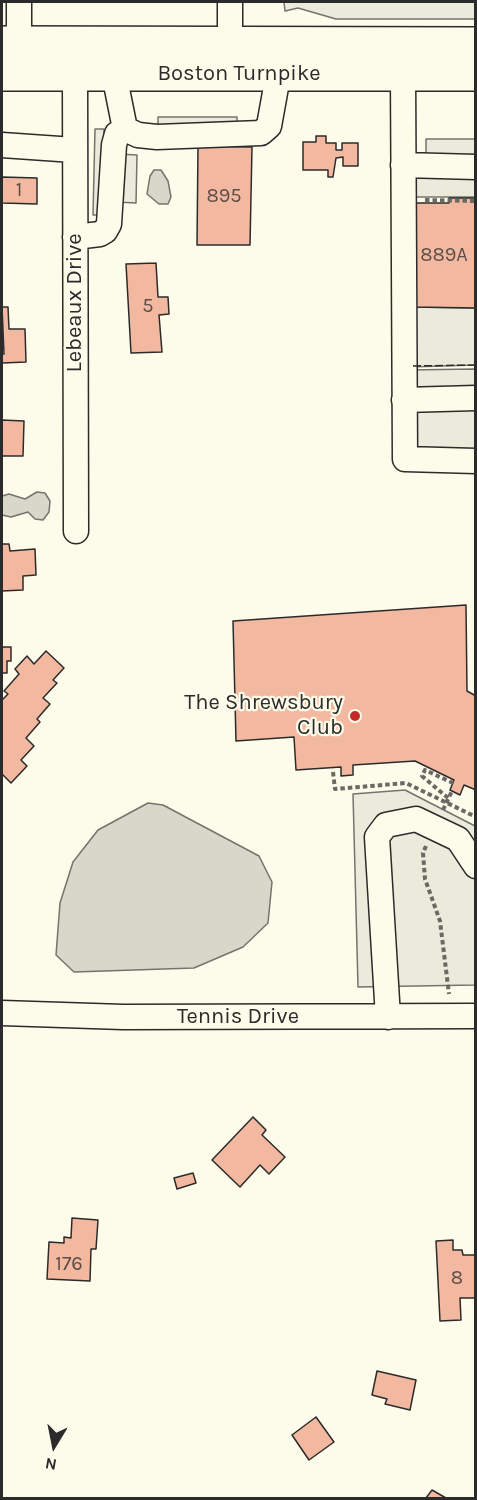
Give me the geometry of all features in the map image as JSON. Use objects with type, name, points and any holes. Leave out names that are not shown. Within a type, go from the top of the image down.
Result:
[{"type":"highway","name":"Boston Turnpike","points":[[10,43],[476,44]]},
{"type":"highway","name":"Boston Turnpike","points":[[2,74],[278,76],[476,74]]},
{"type":"street","points":[[10,43],[20,2]]},
{"type":"street","points":[[230,2],[230,43]]},
{"type":"street","name":"Lebeaux Drive","points":[[75,74],[76,531]]},
{"type":"street","points":[[114,74],[125,129]]},
{"type":"street","points":[[403,74],[405,459],[476,461]]},
{"type":"street","points":[[125,129],[138,135],[157,137],[261,133],[269,126],[278,76]]},
{"type":"street","points":[[75,237],[100,234],[109,224],[114,145],[117,134],[125,129]]},
{"type":"street","points":[[2,145],[74,150]]},
{"type":"street","points":[[403,165],[476,167]]},
{"type":"street","points":[[404,400],[476,398]]},
{"type":"street","points":[[388,1017],[377,837],[386,825],[416,819],[439,819],[458,839],[476,866]]},
{"type":"street","name":"Tennis Drive","points":[[2,1013],[123,1017],[476,1016]]},
{"type":"path","points":[[421,200],[476,201]]},
{"type":"path","points":[[447,800],[422,776],[425,770],[453,783]]},
{"type":"path","points":[[333,772],[335,789],[406,783],[447,800],[476,818]]},
{"type":"path","points":[[450,1016],[443,936],[425,879],[423,854],[452,791]]},
{"type":"shaded area","points":[[284,2],[475,2],[475,19],[336,19],[298,8],[285,11]]},
{"type":"shaded area","points":[[158,117],[237,117],[237,127],[158,126]]},
{"type":"shaded area","points":[[95,129],[104,129],[102,215],[93,215]]},
{"type":"shaded area","points":[[426,139],[475,139],[475,197],[412,197],[412,180],[426,155]]},
{"type":"shaded area","points":[[118,154],[137,155],[136,203],[116,202]]},
{"type":"shaded area","points":[[154,170],[161,170],[168,181],[171,197],[168,204],[159,204],[147,194],[150,176]]},
{"type":"shaded area","points":[[409,307],[475,308],[475,365],[409,367]]},
{"type":"shaded area","points":[[475,369],[475,451],[408,452],[407,370]]},
{"type":"shaded area","points":[[37,492],[45,493],[50,501],[49,512],[43,520],[35,519],[28,512],[11,517],[2,515],[2,496],[9,494],[25,499]]},
{"type":"shaded area","points":[[405,790],[475,826],[475,985],[358,987],[353,794]]},
{"type":"shaded area","points":[[148,803],[163,805],[259,856],[272,882],[268,923],[243,947],[194,968],[74,972],[56,955],[60,903],[73,862],[98,830]]},
{"type":"building","points":[[316,136],[326,136],[326,143],[336,143],[336,150],[342,150],[342,143],[358,143],[358,166],[343,166],[343,157],[336,158],[333,177],[328,177],[328,170],[303,170],[303,142],[316,142]]},
{"type":"building","points":[[198,146],[252,147],[250,245],[197,245]]},
{"type":"building","points":[[2,177],[37,178],[37,204],[2,203]]},
{"type":"building","points":[[449,198],[476,198],[476,308],[412,307],[412,203],[449,203]]},
{"type":"building","points":[[156,263],[158,297],[168,297],[169,314],[159,315],[162,352],[131,353],[126,264]]},
{"type":"building","points":[[2,307],[8,307],[9,329],[25,329],[26,362],[2,363],[2,354],[4,354]]},
{"type":"building","points":[[2,420],[24,421],[23,456],[2,456]]},
{"type":"building","points":[[2,544],[9,544],[10,551],[35,549],[36,575],[23,576],[23,590],[2,591]]},
{"type":"building","name":"The Shrewsbury Club","points":[[466,605],[467,691],[476,696],[476,790],[464,785],[460,795],[450,790],[454,780],[415,761],[353,765],[353,775],[341,776],[341,767],[296,770],[294,737],[236,741],[233,621]]},
{"type":"building","points":[[2,647],[11,647],[11,661],[7,661],[7,673],[2,673]]},
{"type":"building","points":[[46,651],[64,668],[53,680],[57,683],[43,698],[50,704],[37,719],[40,722],[26,738],[34,746],[21,760],[27,766],[11,783],[2,774],[2,700],[8,694],[4,691],[19,674],[15,669],[27,656],[34,664]]},
{"type":"building","points":[[253,1117],[266,1130],[262,1135],[285,1157],[269,1174],[260,1165],[240,1187],[212,1160]]},
{"type":"building","points":[[193,1173],[196,1183],[177,1189],[174,1178]]},
{"type":"building","points":[[72,1218],[98,1220],[96,1249],[91,1249],[90,1281],[47,1279],[49,1242],[64,1243],[64,1237],[71,1238]]},
{"type":"building","points":[[453,1240],[453,1250],[462,1250],[463,1255],[475,1255],[476,1298],[460,1298],[461,1320],[440,1321],[436,1241]]},
{"type":"building","points":[[377,1371],[416,1380],[410,1410],[385,1404],[387,1399],[372,1395]]},
{"type":"building","points":[[316,1417],[334,1442],[309,1460],[292,1435]]},
{"type":"building","points":[[432,1490],[446,1498],[426,1498]]},
{"type":"fence","points":[[413,366],[476,365]]},
{"type":"place","name":"The Shrewsbury Club","points":[[355,716]]}]
